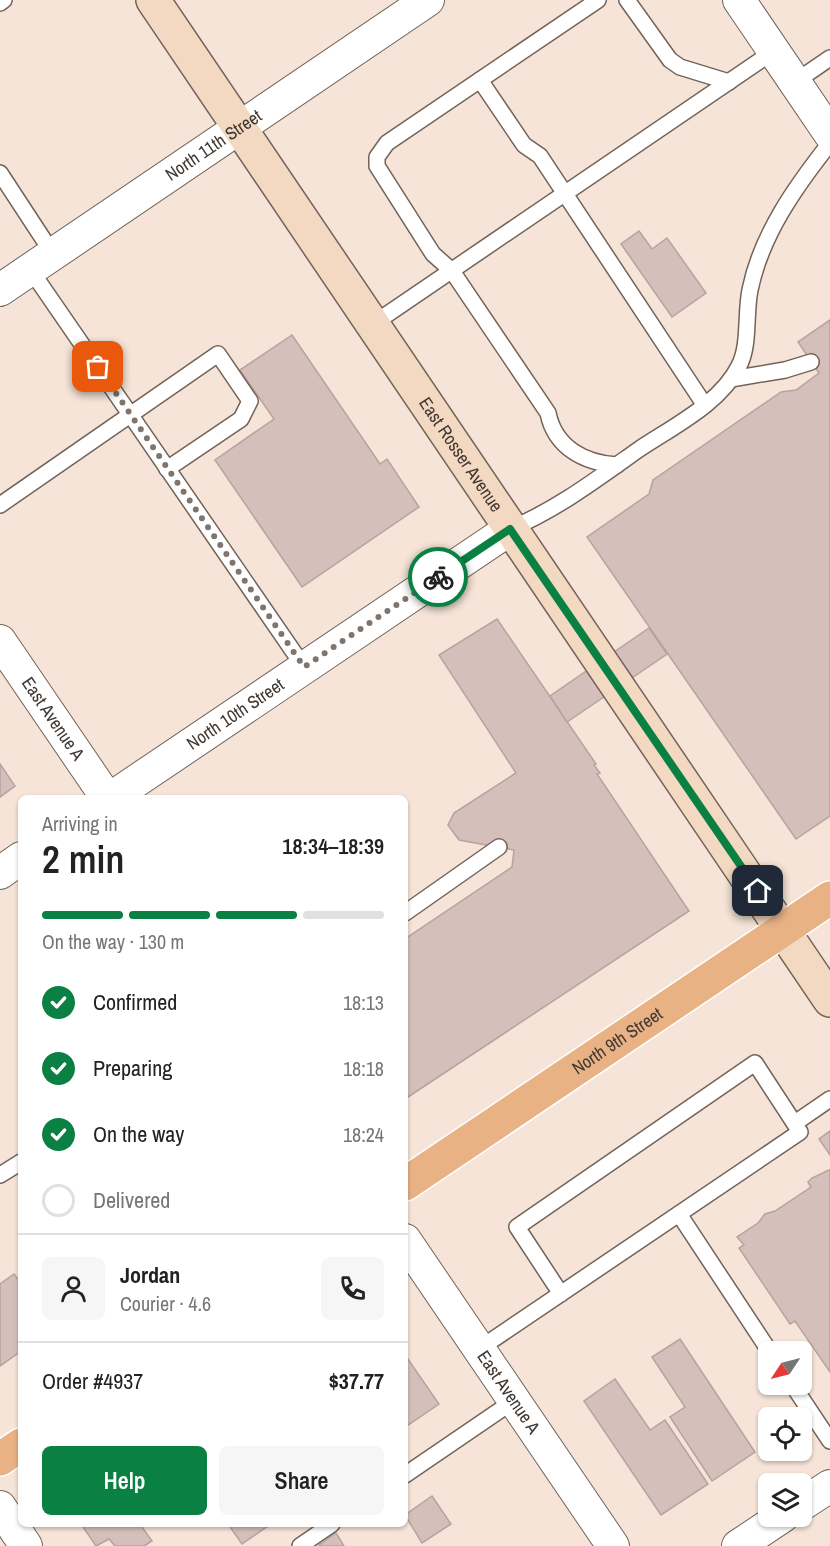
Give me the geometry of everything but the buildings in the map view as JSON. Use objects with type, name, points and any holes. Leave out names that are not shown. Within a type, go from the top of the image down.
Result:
[{"type":"main road","name":"North 9th Street","points":[[408,1182],[830,898]]},
{"type":"main road","points":[[0,1459],[18,1446]]},
{"type":"street","name":"East Rosser Avenue","points":[[153,0],[830,1000]]},
{"type":"street","name":"North 11th Street","points":[[0,290],[428,0]]},
{"type":"street","points":[[739,0],[830,134]]},
{"type":"street","name":"North 10th Street","points":[[113,795],[510,529]]},
{"type":"street","name":"East Avenue A","points":[[0,641],[107,795]]},
{"type":"street","points":[[0,873],[18,860]]},
{"type":"street","name":"East Avenue A","points":[[408,1244],[613,1546]]},
{"type":"street","points":[[812,1498],[830,1486]]},
{"type":"street","points":[[0,1507],[26,1546]]},
{"type":"street","points":[[738,1546],[766,1527]]},
{"type":"lane","points":[[0,3],[4,0]]},
{"type":"lane","points":[[598,0],[387,143],[377,157],[381,175],[433,254],[452,271],[548,413],[550,423],[561,440],[578,455],[590,461],[617,465]]},
{"type":"lane","points":[[627,0],[670,60],[680,67],[729,82]]},
{"type":"lane","points":[[373,324],[565,196],[774,51]]},
{"type":"lane","points":[[795,82],[830,58]]},
{"type":"lane","points":[[480,80],[524,145],[540,156],[704,404]]},
{"type":"lane","points":[[510,529],[553,508],[617,465],[704,404],[731,379],[740,365],[744,349],[746,310],[756,267],[785,206],[804,176],[830,143]]},
{"type":"lane","points":[[0,173],[42,262],[130,416],[304,667]]},
{"type":"lane","points":[[0,505],[218,354],[250,401],[241,419],[167,469]]},
{"type":"lane","points":[[731,379],[785,370],[811,362]]},
{"type":"lane","points":[[408,911],[499,848]]},
{"type":"lane","points":[[479,1349],[561,1294],[800,1132],[755,1063],[517,1227],[561,1294]]},
{"type":"lane","points":[[795,1123],[830,1099]]},
{"type":"lane","points":[[0,1175],[18,1164]]},
{"type":"lane","points":[[679,1214],[763,1341]]},
{"type":"lane","points":[[799,1395],[830,1441]]},
{"type":"lane","points":[[408,1473],[515,1400]]},
{"type":"lane","points":[[300,1546],[328,1527]]},
{"type":"way so far","points":[[98,367],[304,667],[438,577]]},
{"type":"route","points":[[438,577],[510,529],[758,891]]}]
